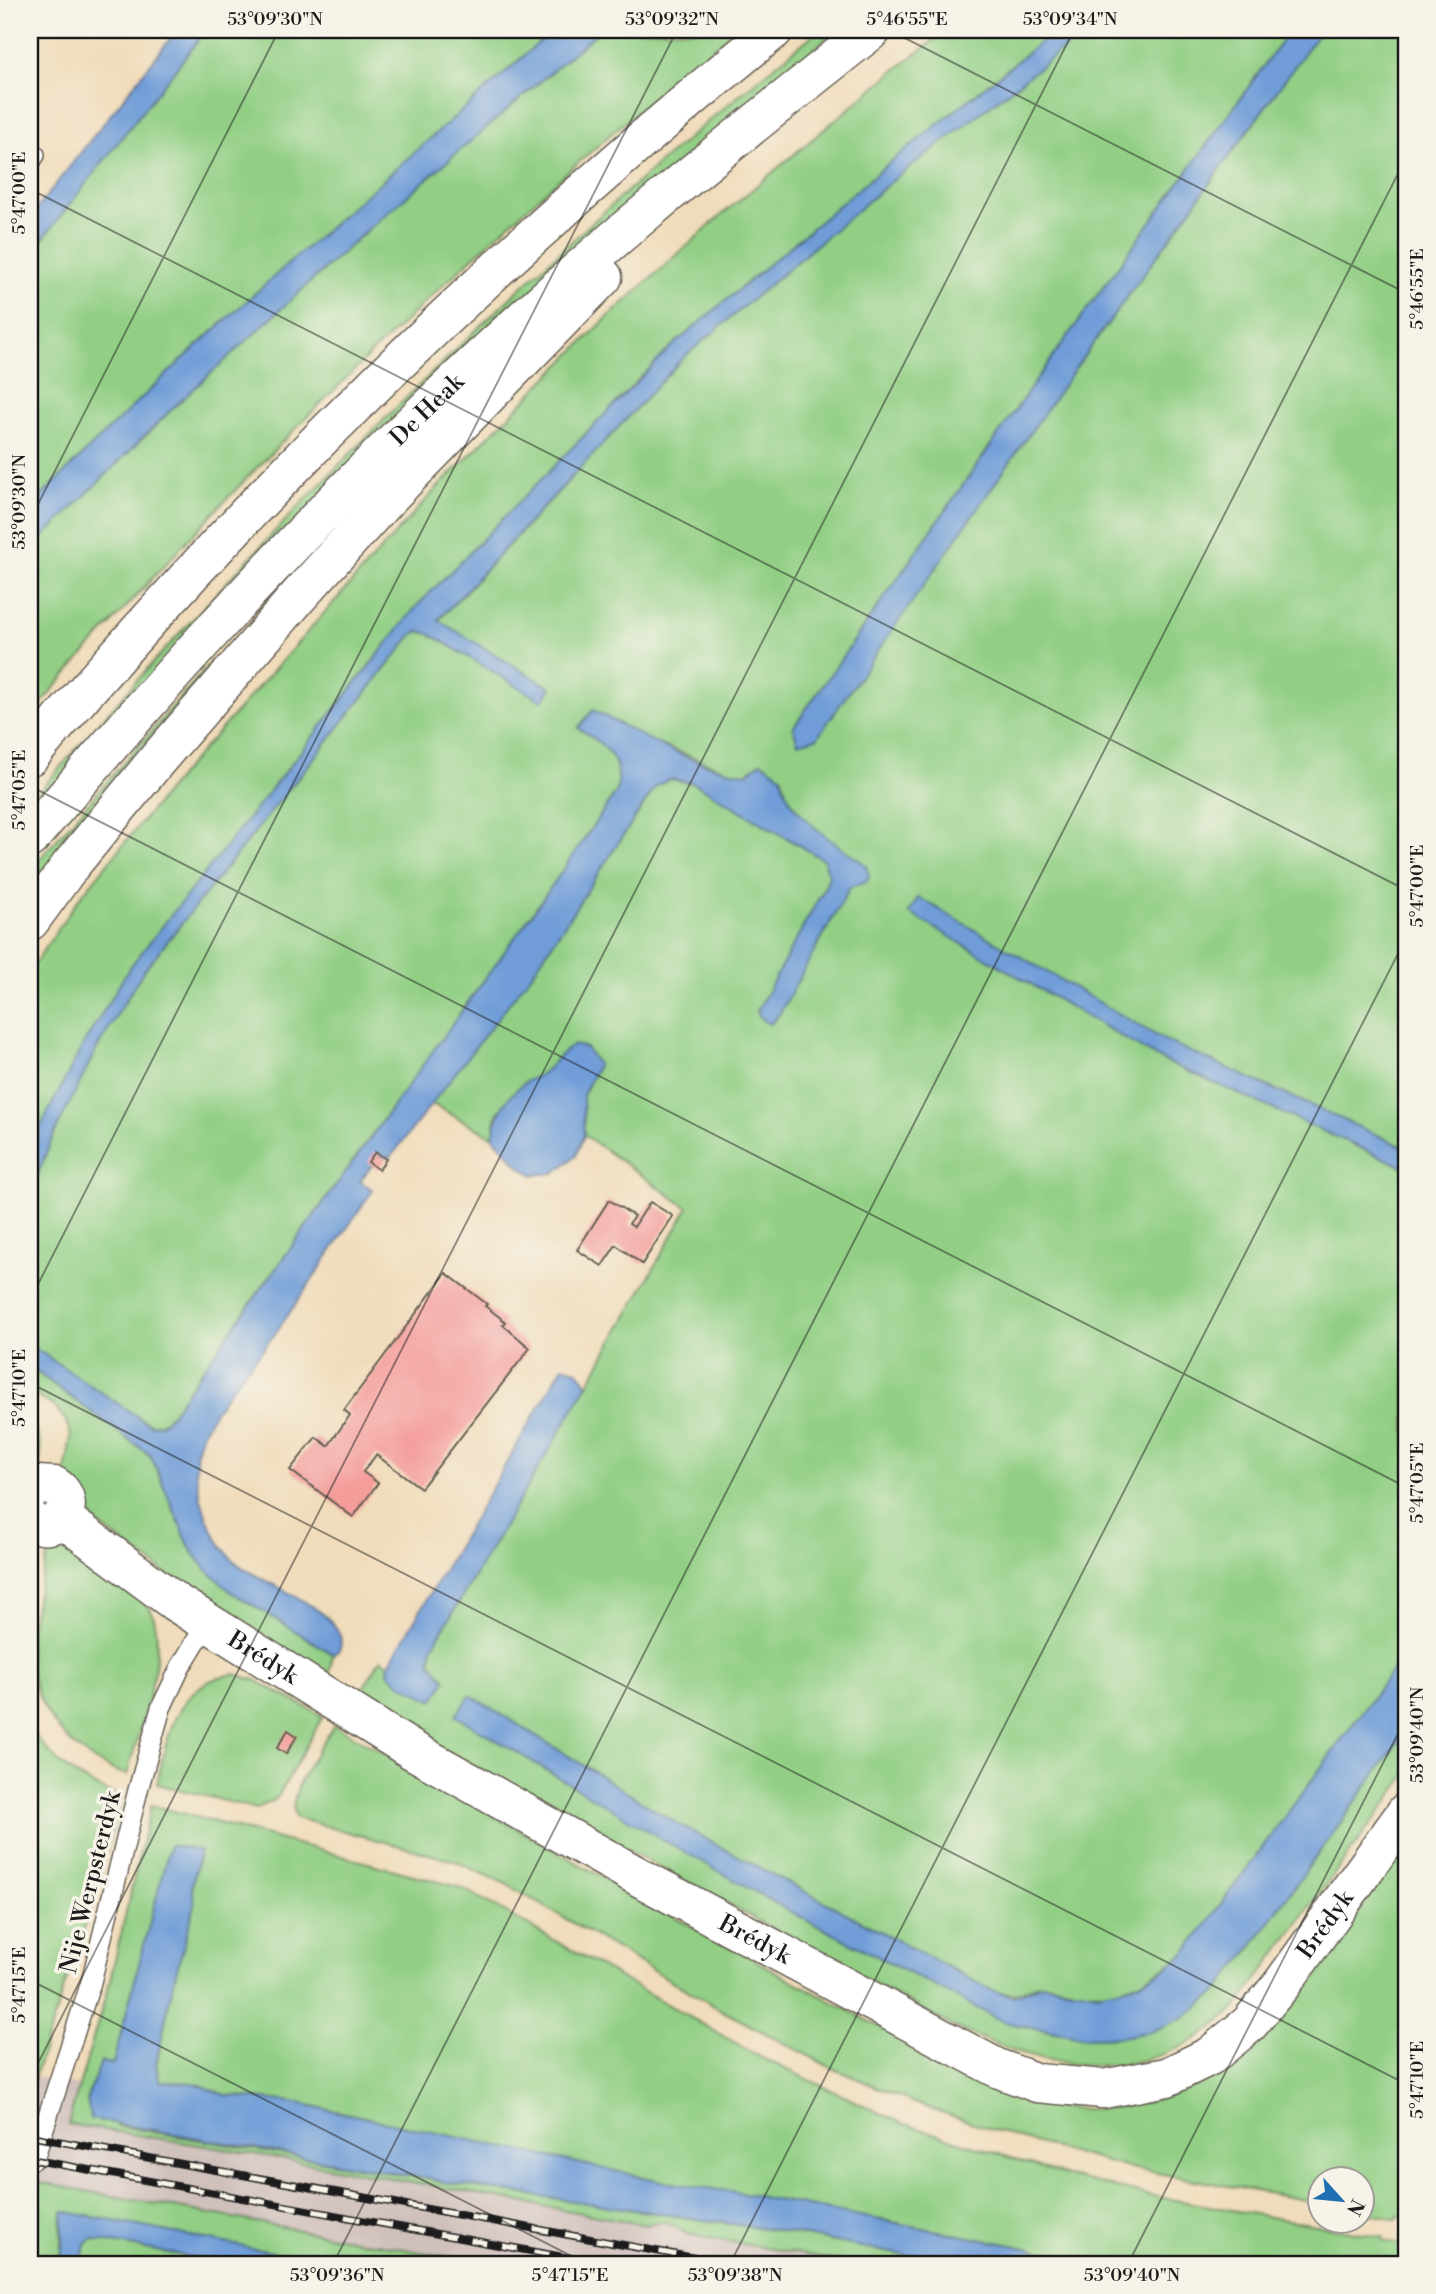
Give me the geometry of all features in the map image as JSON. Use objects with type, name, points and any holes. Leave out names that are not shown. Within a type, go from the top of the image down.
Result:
[{"type":"main road","name":"De Heak","points":[[30,756],[189,577],[408,355],[550,222],[774,30]]},
{"type":"main road","name":"De Heak","points":[[30,838],[126,726],[334,500],[445,391],[693,171],[872,30]]},
{"type":"main road","points":[[30,921],[70,866],[157,760],[296,599],[383,503],[587,297],[693,171]]},
{"type":"main road","points":[[30,1491],[46,1483],[61,1490],[66,1505],[46,1518]]},
{"type":"main road","name":"Brédyk","points":[[46,1518],[207,1623],[412,1750],[650,1883],[997,2068],[1037,2083],[1103,2089],[1167,2077],[1209,2056],[1250,2024],[1282,1984],[1406,1811]]},
{"type":"lane","name":"Nije Werpsterdyk","points":[[34,2159],[91,1982],[161,1708],[181,1666],[207,1623]]},
{"type":"shaded area","points":[[30,2075],[83,2087],[273,2157],[669,2222],[688,2234],[856,2264],[487,2264],[77,2190],[30,2204]]},
{"type":"green space","points":[[206,30],[553,30],[222,324],[30,508],[30,255]]},
{"type":"green space","points":[[600,30],[735,30],[548,190],[367,357],[195,533],[30,716],[30,550],[174,407],[365,232]]},
{"type":"green space","points":[[819,30],[836,30],[600,229],[30,817],[30,802],[121,698],[309,496],[406,398],[608,208]]},
{"type":"green space","points":[[948,30],[1056,30],[888,164],[672,346],[417,606],[130,967],[30,1153],[30,970],[80,897],[181,774],[436,489],[608,317],[718,218],[900,66]]},
{"type":"green space","points":[[1088,30],[1290,30],[1052,358],[793,728],[1077,366],[1321,30],[1406,30],[1406,1148],[1166,1041],[909,912],[1158,1058],[1406,1168],[1406,1652],[1185,1953],[1138,1982],[1100,1992],[1047,1984],[1034,1985],[1016,1993],[991,1990],[681,1826],[470,1695],[456,1716],[1004,2022],[1088,2038],[1122,2037],[1249,1950],[1406,1731],[1406,1776],[1235,2009],[1201,2036],[1165,2054],[1134,2062],[1103,2065],[1043,2059],[952,2026],[411,1732],[364,1698],[363,1688],[381,1659],[389,1664],[388,1673],[446,1680],[430,1662],[433,1646],[588,1384],[688,1208],[584,1135],[583,1095],[598,1065],[555,1060],[545,1073],[529,1080],[497,1114],[493,1137],[430,1103],[534,971],[656,786],[670,779],[694,783],[824,860],[829,876],[826,885],[758,1011],[762,1020],[771,1024],[780,1013],[850,887],[867,881],[803,819],[785,790],[781,775],[761,762],[747,773],[729,771],[666,747],[578,728],[610,753],[617,770],[617,791],[552,886],[168,1418],[153,1424],[137,1418],[30,1345],[30,1193],[54,1134],[96,1050],[142,973],[413,634],[419,631],[430,634],[543,700],[550,688],[438,621],[684,357],[892,181]]},
{"type":"green space","points":[[214,659],[216,661],[110,787],[30,890],[30,870]]},
{"type":"green space","points":[[30,1367],[151,1456],[190,1548],[207,1570],[230,1591],[333,1654],[328,1679],[194,1593],[100,1526],[74,1494],[65,1474],[71,1436],[66,1421],[55,1407],[30,1392]]},
{"type":"green space","points":[[30,1421],[41,1445],[37,1472],[30,1470]]},
{"type":"green space","points":[[52,1538],[65,1542],[145,1601],[154,1617],[157,1637],[152,1685],[127,1775],[85,1754],[67,1739],[41,1701],[33,1680],[29,1656],[30,1632]]},
{"type":"green space","points":[[235,1674],[255,1680],[323,1716],[277,1798],[257,1809],[157,1784],[171,1729],[187,1699],[199,1687]]},
{"type":"green space","points":[[334,1725],[641,1899],[989,2086],[1028,2102],[1065,2108],[1127,2106],[1158,2099],[1215,2076],[1241,2058],[1264,2038],[1287,2011],[1406,1846],[1406,2217],[1397,2216],[1397,2220],[1376,2215],[1376,2164],[1306,2164],[1306,2200],[1125,2167],[1012,2136],[914,2103],[830,2067],[723,2011],[506,1884],[455,1861],[296,1818],[293,1809],[295,1797],[313,1758]]},
{"type":"green space","points":[[30,1729],[49,1752],[70,1771],[81,1779],[122,1797],[84,1928],[30,2090]]},
{"type":"green space","points":[[151,1805],[462,1888],[764,2059],[902,2123],[1068,2176],[1147,2195],[1306,2223],[1306,2234],[1367,2234],[1384,2237],[1383,2241],[1406,2245],[1406,2264],[1110,2264],[735,2192],[671,2183],[293,2102],[225,2095],[195,2083],[160,2082],[156,2065],[173,1983],[195,1905],[192,1886],[200,1851],[171,1845],[113,2064],[101,2062],[87,2098],[118,2126],[456,2184],[780,2231],[948,2264],[856,2264],[687,2234],[663,2222],[647,2225],[273,2157],[68,2124],[110,1981]]},
{"type":"green space","points":[[30,2181],[487,2264],[333,2264],[62,2212],[60,2264],[30,2264]]},
{"type":"green space","points":[[92,2239],[228,2264],[81,2264],[85,2244]]},
{"type":"water","points":[[177,30],[206,30],[30,255],[30,217]]},
{"type":"water","points":[[553,30],[600,30],[365,232],[174,407],[30,550],[30,508],[92,445],[221,324]]},
{"type":"water","points":[[1056,30],[1088,30],[892,181],[684,357],[438,620],[551,688],[542,701],[430,634],[419,631],[413,634],[142,973],[96,1050],[54,1134],[30,1193],[30,1153],[40,1128],[83,1045],[130,967],[417,606],[672,346],[888,164]]},
{"type":"water","points":[[1290,30],[1321,30],[1077,366],[817,738],[798,743],[793,728],[1052,358]]},
{"type":"water","points":[[593,710],[667,749],[707,764],[747,773],[761,762],[781,775],[785,790],[803,816],[867,866],[869,876],[867,881],[850,887],[780,1013],[770,1024],[762,1020],[757,1011],[826,885],[829,876],[824,860],[694,783],[670,779],[656,786],[534,971],[390,1158],[380,1155],[360,1181],[373,1190],[274,1335],[218,1406],[201,1436],[196,1463],[203,1506],[222,1547],[243,1568],[300,1599],[333,1623],[340,1637],[339,1651],[333,1654],[230,1591],[207,1570],[190,1548],[151,1456],[30,1367],[30,1345],[150,1425],[161,1424],[168,1418],[552,886],[617,791],[617,770],[610,753],[578,728]]},
{"type":"water","points":[[918,897],[1166,1041],[1406,1148],[1406,1168],[1158,1058],[909,913]]},
{"type":"water","points":[[575,1045],[586,1048],[598,1065],[583,1095],[584,1135],[576,1156],[554,1173],[534,1175],[521,1168],[493,1137],[497,1120],[513,1093],[544,1072]]},
{"type":"water","points":[[563,1366],[577,1370],[588,1384],[433,1646],[430,1662],[446,1680],[433,1701],[399,1683],[388,1673],[389,1664]]},
{"type":"water","points":[[1406,1652],[1406,1731],[1249,1950],[1215,1994],[1184,2017],[1153,2031],[1122,2037],[1088,2038],[1004,2022],[793,1913],[665,1841],[456,1716],[470,1695],[681,1826],[991,1990],[1013,1996],[1042,1984],[1098,1993],[1131,1986],[1161,1972],[1185,1953]]},
{"type":"water","points":[[170,1845],[200,1851],[192,1886],[195,1905],[173,1983],[156,2065],[160,2082],[195,2083],[225,2095],[293,2102],[671,2183],[735,2192],[1110,2264],[948,2264],[780,2231],[456,2184],[90,2119],[87,2098],[101,2062],[113,2064]]},
{"type":"water","points":[[62,2211],[333,2264],[229,2264],[92,2239],[85,2244],[81,2264],[60,2264]]},
{"type":"building","points":[[375,1152],[386,1159],[379,1170],[368,1162]]},
{"type":"building","points":[[609,1200],[634,1216],[629,1224],[634,1227],[650,1202],[673,1216],[642,1264],[616,1245],[602,1266],[577,1250]]},
{"type":"building","points":[[446,1273],[487,1304],[485,1306],[506,1322],[503,1325],[530,1348],[421,1488],[376,1455],[363,1472],[378,1483],[353,1517],[290,1470],[316,1437],[328,1446],[350,1415],[344,1410]]},
{"type":"building","points":[[288,1730],[297,1736],[286,1754],[277,1748]]},
{"type":"railway","points":[[30,2136],[727,2264]]},
{"type":"railway","points":[[30,2159],[601,2264]]}]
